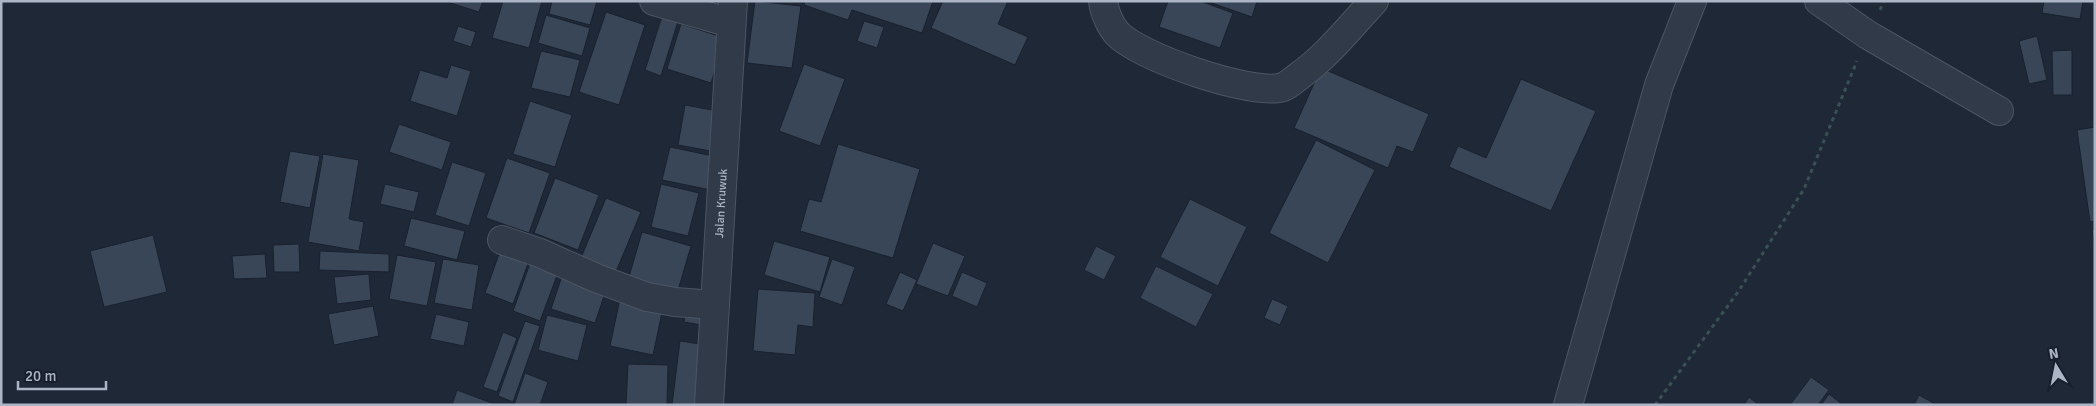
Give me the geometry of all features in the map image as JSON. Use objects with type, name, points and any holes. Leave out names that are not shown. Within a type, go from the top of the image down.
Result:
[{"type":"street","points":[[654,1],[732,12]]},
{"type":"street","points":[[1103,1],[1104,9],[1116,33],[1134,47],[1182,68],[1240,84],[1272,89],[1284,87],[1315,65],[1374,1]]},
{"type":"street","points":[[1568,405],[1658,85],[1692,1]]},
{"type":"street","points":[[1818,1],[1868,35],[1999,111]]},
{"type":"street","name":"Jalan Kruwuk","points":[[709,405],[732,12]]},
{"type":"street","points":[[502,240],[540,253],[596,278],[647,297],[675,302],[715,305]]},
{"type":"path","points":[[1655,405],[1738,292],[1804,189],[1884,1]]},
{"type":"building","points":[[444,1],[483,1],[479,12]]},
{"type":"building","points":[[503,1],[542,1],[529,48],[492,38]]},
{"type":"building","points":[[552,1],[597,1],[590,25],[549,14]]},
{"type":"building","points":[[755,1],[801,6],[792,68],[747,63]]},
{"type":"building","points":[[805,1],[933,1],[922,33],[852,10],[848,20],[804,5]]},
{"type":"building","points":[[943,1],[1008,1],[998,24],[1028,37],[1015,65],[931,28]]},
{"type":"building","points":[[1168,1],[1200,1],[1233,13],[1220,48],[1159,27]]},
{"type":"building","points":[[1206,1],[1257,1],[1252,17]]},
{"type":"building","points":[[2044,1],[2083,1],[2080,19],[2042,13]]},
{"type":"building","points":[[606,12],[645,25],[619,105],[579,92]]},
{"type":"building","points":[[663,13],[679,18],[661,76],[645,70]]},
{"type":"building","points":[[546,15],[590,28],[582,56],[538,43]]},
{"type":"building","points":[[864,21],[884,27],[877,48],[857,41]]},
{"type":"building","points":[[681,24],[725,38],[711,83],[667,69]]},
{"type":"building","points":[[458,26],[476,32],[471,47],[453,41]]},
{"type":"building","points":[[2037,36],[2047,80],[2029,84],[2019,41]]},
{"type":"building","points":[[2072,50],[2072,95],[2053,95],[2052,51]]},
{"type":"building","points":[[541,51],[580,60],[570,97],[531,88]]},
{"type":"building","points":[[804,64],[845,79],[820,146],[779,131]]},
{"type":"building","points":[[451,65],[471,71],[457,116],[410,101],[420,70],[447,78]]},
{"type":"building","points":[[1321,68],[1429,114],[1413,152],[1397,146],[1388,168],[1294,128]]},
{"type":"building","points":[[1521,79],[1596,111],[1551,211],[1449,167],[1458,146],[1486,158]]},
{"type":"building","points":[[530,101],[572,115],[555,167],[513,154]]},
{"type":"building","points":[[685,105],[723,112],[716,152],[678,145]]},
{"type":"building","points":[[399,124],[451,142],[442,170],[389,152]]},
{"type":"building","points":[[2095,127],[2095,221],[2090,222],[2077,130]]},
{"type":"building","points":[[1316,140],[1375,170],[1328,263],[1269,233]]},
{"type":"building","points":[[838,144],[920,169],[893,258],[800,231],[809,199],[821,202]]},
{"type":"building","points":[[670,147],[718,157],[711,190],[662,180]]},
{"type":"building","points":[[290,151],[320,156],[310,208],[280,202]]},
{"type":"building","points":[[323,154],[359,160],[349,219],[364,222],[359,251],[308,242]]},
{"type":"building","points":[[507,158],[550,173],[529,233],[486,218]]},
{"type":"building","points":[[452,162],[486,173],[469,226],[435,215]]},
{"type":"building","points":[[555,178],[599,195],[578,250],[534,233]]},
{"type":"building","points":[[385,184],[419,192],[414,212],[380,204]]},
{"type":"building","points":[[661,184],[699,193],[688,236],[651,227]]},
{"type":"building","points":[[606,198],[641,212],[615,274],[580,260]]},
{"type":"building","points":[[1190,199],[1247,227],[1218,286],[1160,257]]},
{"type":"building","points":[[411,218],[465,231],[457,260],[404,246]]},
{"type":"building","points":[[2095,229],[2095,248],[2092,230]]},
{"type":"building","points":[[642,232],[691,246],[677,294],[628,280]]},
{"type":"building","points":[[153,235],[167,292],[104,307],[90,251]]},
{"type":"building","points":[[774,241],[830,257],[820,292],[764,275]]},
{"type":"building","points":[[503,243],[532,253],[513,304],[485,293]]},
{"type":"building","points":[[933,243],[965,256],[948,296],[916,284]]},
{"type":"building","points":[[299,244],[300,272],[274,272],[273,245]]},
{"type":"building","points":[[1096,246],[1116,256],[1104,280],[1084,270]]},
{"type":"building","points":[[320,251],[389,254],[389,272],[319,270]]},
{"type":"building","points":[[265,254],[267,278],[234,279],[232,256]]},
{"type":"building","points":[[397,255],[436,262],[427,306],[389,299]]},
{"type":"building","points":[[533,255],[561,265],[540,321],[513,311]]},
{"type":"building","points":[[443,259],[479,265],[472,310],[434,303]]},
{"type":"building","points":[[832,259],[855,267],[842,305],[819,297]]},
{"type":"building","points":[[1156,266],[1213,294],[1196,327],[1140,298]]},
{"type":"building","points":[[900,272],[917,280],[903,311],[886,304]]},
{"type":"building","points":[[962,272],[987,283],[977,307],[952,296]]},
{"type":"building","points":[[563,273],[607,287],[595,323],[551,309]]},
{"type":"building","points":[[369,274],[371,300],[337,304],[334,277]]},
{"type":"building","points":[[758,289],[815,293],[813,327],[798,325],[795,355],[753,351]]},
{"type":"building","points":[[621,294],[664,303],[653,355],[610,346]]},
{"type":"building","points":[[1272,299],[1288,306],[1280,325],[1264,318]]},
{"type":"building","points":[[373,306],[379,336],[334,345],[328,314]]},
{"type":"building","points":[[686,309],[709,313],[707,326],[684,322]]},
{"type":"building","points":[[436,314],[469,322],[464,346],[430,339]]},
{"type":"building","points":[[547,315],[587,325],[578,361],[538,350]]},
{"type":"building","points":[[525,321],[540,326],[513,402],[498,396]]},
{"type":"building","points":[[503,332],[517,338],[497,392],[483,387]]},
{"type":"building","points":[[680,341],[707,345],[699,405],[672,405]]},
{"type":"building","points":[[628,364],[668,365],[667,405],[626,405]]},
{"type":"building","points":[[525,373],[548,382],[540,405],[514,405]]},
{"type":"building","points":[[1811,377],[1829,390],[1818,405],[1790,405]]},
{"type":"building","points":[[457,390],[497,405],[452,405]]},
{"type":"building","points":[[1829,394],[1843,405],[1821,405]]},
{"type":"building","points":[[1919,395],[1937,405],[1914,405]]},
{"type":"building","points":[[1749,397],[1759,405],[1744,405]]}]
